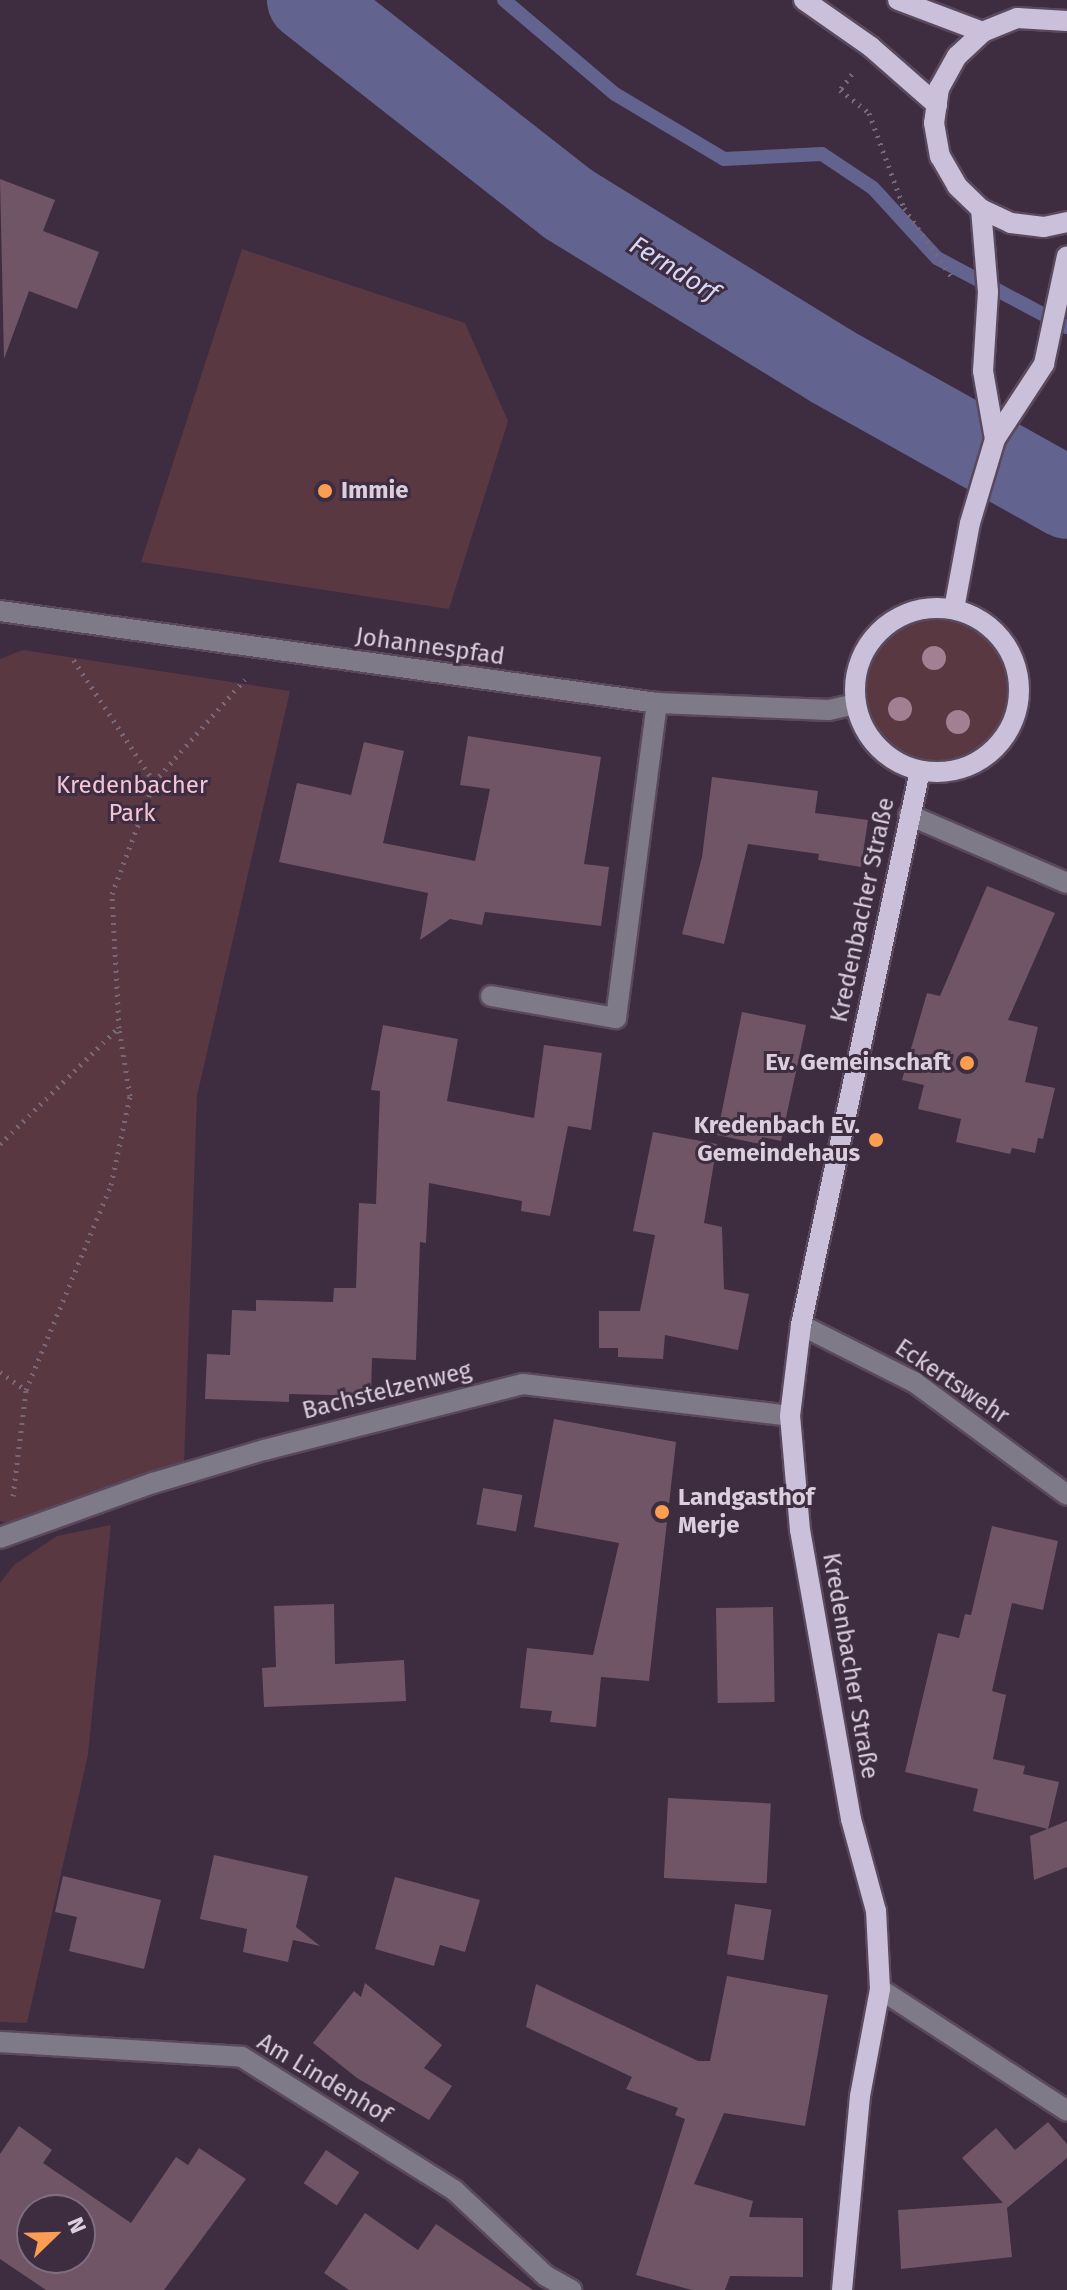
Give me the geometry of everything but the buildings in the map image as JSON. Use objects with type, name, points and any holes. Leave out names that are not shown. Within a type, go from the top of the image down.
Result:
[{"type":"main road","points":[[804,0],[871,47],[937,105]]},
{"type":"main road","points":[[898,0],[983,32]]},
{"type":"main road","points":[[1066,17],[1017,18],[983,32],[957,56],[939,88],[937,105],[940,156],[957,186],[981,209],[1011,223],[1044,227],[1067,222]]},
{"type":"main road","points":[[981,209],[988,292],[983,371],[995,439]]},
{"type":"main road","points":[[954,609],[970,523],[995,439],[1044,364],[1067,256]]},
{"type":"main road","points":[[954,609],[977,618],[1006,645],[1019,684],[1017,706],[1003,737],[979,761],[958,770],[920,771],[878,747],[856,704],[857,671],[881,630],[913,611],[954,609]]},
{"type":"main road","name":"Kredenbacher Straße","points":[[842,2290],[860,2096],[880,1989],[876,1911],[851,1819],[805,1560],[790,1416],[801,1325],[920,771]]},
{"type":"street","name":"Johannespfad","points":[[0,611],[48,621],[657,703],[829,710],[856,704]]},
{"type":"street","points":[[491,996],[616,1018],[657,703]]},
{"type":"street","points":[[909,815],[1067,883]]},
{"type":"street","name":"Eckertswehr","points":[[801,1325],[914,1382],[1067,1495]]},
{"type":"street","name":"Bachstelzenweg","points":[[4,1537],[250,1454],[523,1384],[790,1416]]},
{"type":"street","points":[[880,1989],[1067,2111]]},
{"type":"street","name":"Am Lindenhof","points":[[0,2042],[242,2057],[454,2190],[546,2276],[571,2290]]},
{"type":"path","points":[[871,47],[840,90],[869,113],[904,208],[947,276],[968,289],[988,292]]},
{"type":"path","points":[[48,621],[154,782]]},
{"type":"path","points":[[4,1537],[26,1390],[111,1185],[130,1096],[119,1028],[112,894],[154,782],[270,652]]},
{"type":"path","points":[[0,1144],[119,1028]]},
{"type":"path","points":[[0,1372],[26,1390]]},
{"type":"green space","name":"Immie","points":[[242,249],[465,323],[508,421],[449,609],[141,562]]},
{"type":"green space","points":[[937,608],[968,614],[995,632],[1013,659],[1019,690],[1013,721],[995,748],[968,766],[937,772],[906,766],[879,748],[861,721],[855,690],[861,659],[879,632],[906,614]]},
{"type":"green space","name":"Kredenbacher Park","points":[[23,650],[290,691],[197,1096],[184,1464],[6,1523],[0,1521],[0,659]]},
{"type":"green space","points":[[111,1525],[88,1755],[27,2023],[0,2022],[0,1583],[14,1565],[57,1536]]},
{"type":"waterway","name":"Ferndorf","points":[[308,0],[568,204],[831,366],[1067,498]]},
{"type":"waterway","points":[[504,0],[615,94],[724,159],[822,154],[873,188],[937,258],[1067,327]]},
{"type":"place","name":"Immie","points":[[325,491]]},
{"type":"place","name":"Ev. Gemeinschaft","points":[[967,1063]]},
{"type":"place","name":"Kredenbach Ev. Gemeindehaus","points":[[876,1140]]},
{"type":"place","name":"Landgasthof Merje","points":[[662,1512]]}]
